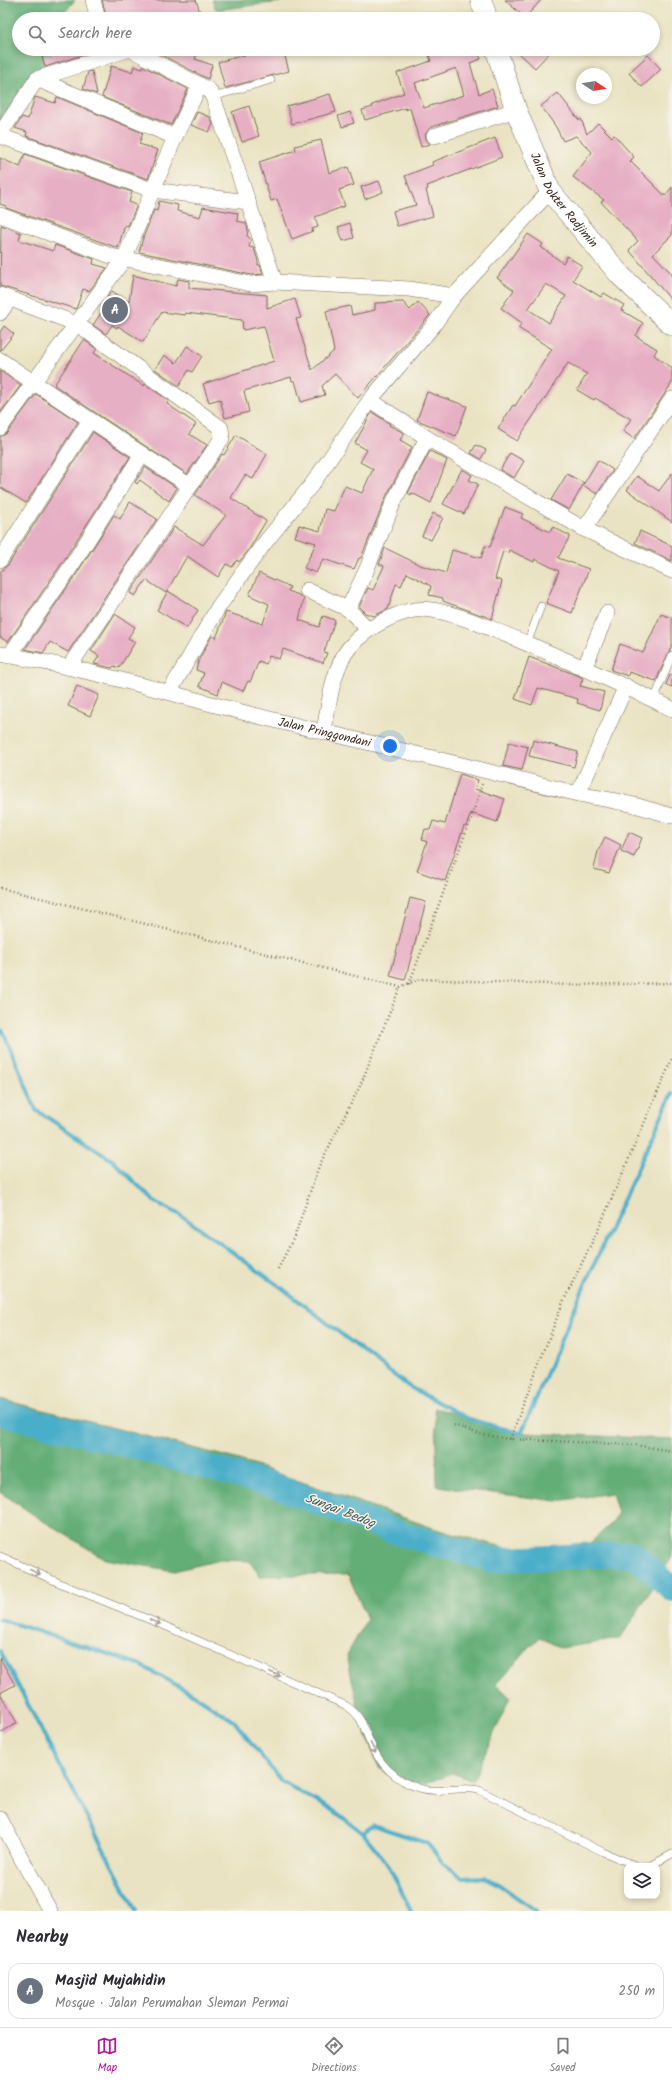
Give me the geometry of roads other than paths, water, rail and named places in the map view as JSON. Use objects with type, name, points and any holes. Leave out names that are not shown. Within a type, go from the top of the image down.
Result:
[{"type":"main road","points":[[481,0],[485,12]]},
{"type":"main road","name":"Jalan Dokter Radjimin","points":[[498,56],[516,110],[550,191],[620,275],[672,325]]},
{"type":"street","points":[[93,0],[96,12]]},
{"type":"street","points":[[98,56],[37,79],[0,135],[152,190],[248,202]]},
{"type":"street","points":[[143,56],[209,90],[213,97],[274,282]]},
{"type":"street","points":[[37,79],[175,137]]},
{"type":"street","points":[[0,428],[78,324],[124,259],[175,137],[200,86]]},
{"type":"street","points":[[434,136],[516,110]]},
{"type":"street","points":[[170,692],[219,606],[263,545],[312,483],[370,400],[433,326],[454,296],[550,191]]},
{"type":"street","points":[[0,215],[111,256],[251,284],[274,282],[409,289],[454,296]]},
{"type":"street","points":[[0,313],[5,297],[78,324],[221,428],[222,438],[69,668]]},
{"type":"street","points":[[0,360],[190,486]]},
{"type":"street","points":[[584,529],[672,399]]},
{"type":"street","points":[[370,400],[427,438],[584,529],[672,571]]},
{"type":"street","points":[[0,560],[90,420]]},
{"type":"street","points":[[348,609],[366,571],[394,500],[427,438]]},
{"type":"street","points":[[5,655],[70,568],[142,454]]},
{"type":"street","points":[[307,590],[348,609],[368,629]]},
{"type":"street","points":[[324,731],[335,677],[341,661],[350,647],[368,629],[401,614],[420,610],[431,610],[486,627],[626,686],[672,709]]},
{"type":"street","points":[[584,669],[607,613]]},
{"type":"street","name":"Jalan Pringgondani","points":[[5,655],[69,668],[170,692],[253,715],[486,770],[578,794],[626,803],[672,816]]},
{"type":"street","points":[[578,794],[626,686]]},
{"type":"street","points":[[0,1819],[50,1911]]},
{"type":"lane","points":[[213,97],[271,80]]},
{"type":"lane","points":[[527,644],[541,606]]},
{"type":"lane","points":[[654,700],[672,655]]},
{"type":"lane","points":[[0,1556],[64,1585],[165,1626],[345,1705],[357,1713],[374,1752],[388,1771],[418,1788],[444,1791],[466,1786],[480,1790],[603,1852],[637,1866],[650,1866],[672,1854]]},
{"type":"waterway","points":[[0,1030],[3,1031],[36,1110],[112,1160],[154,1201],[182,1216],[282,1288],[408,1386],[469,1419],[521,1434],[578,1300],[672,1093]]},
{"type":"waterway","name":"Sungai Bedog","points":[[0,1413],[147,1450],[278,1487],[396,1532],[490,1560],[633,1554],[672,1589]]},
{"type":"waterway","points":[[0,1619],[139,1664],[196,1696],[234,1721],[281,1781],[337,1813],[363,1833],[388,1864],[411,1911]]},
{"type":"waterway","points":[[0,1651],[136,1911]]},
{"type":"waterway","points":[[363,1833],[373,1825],[427,1843],[443,1863],[463,1878],[484,1877],[498,1884],[536,1911]]},
{"type":"place","name":"Masjid Mujahidin","points":[[115,310]]}]
